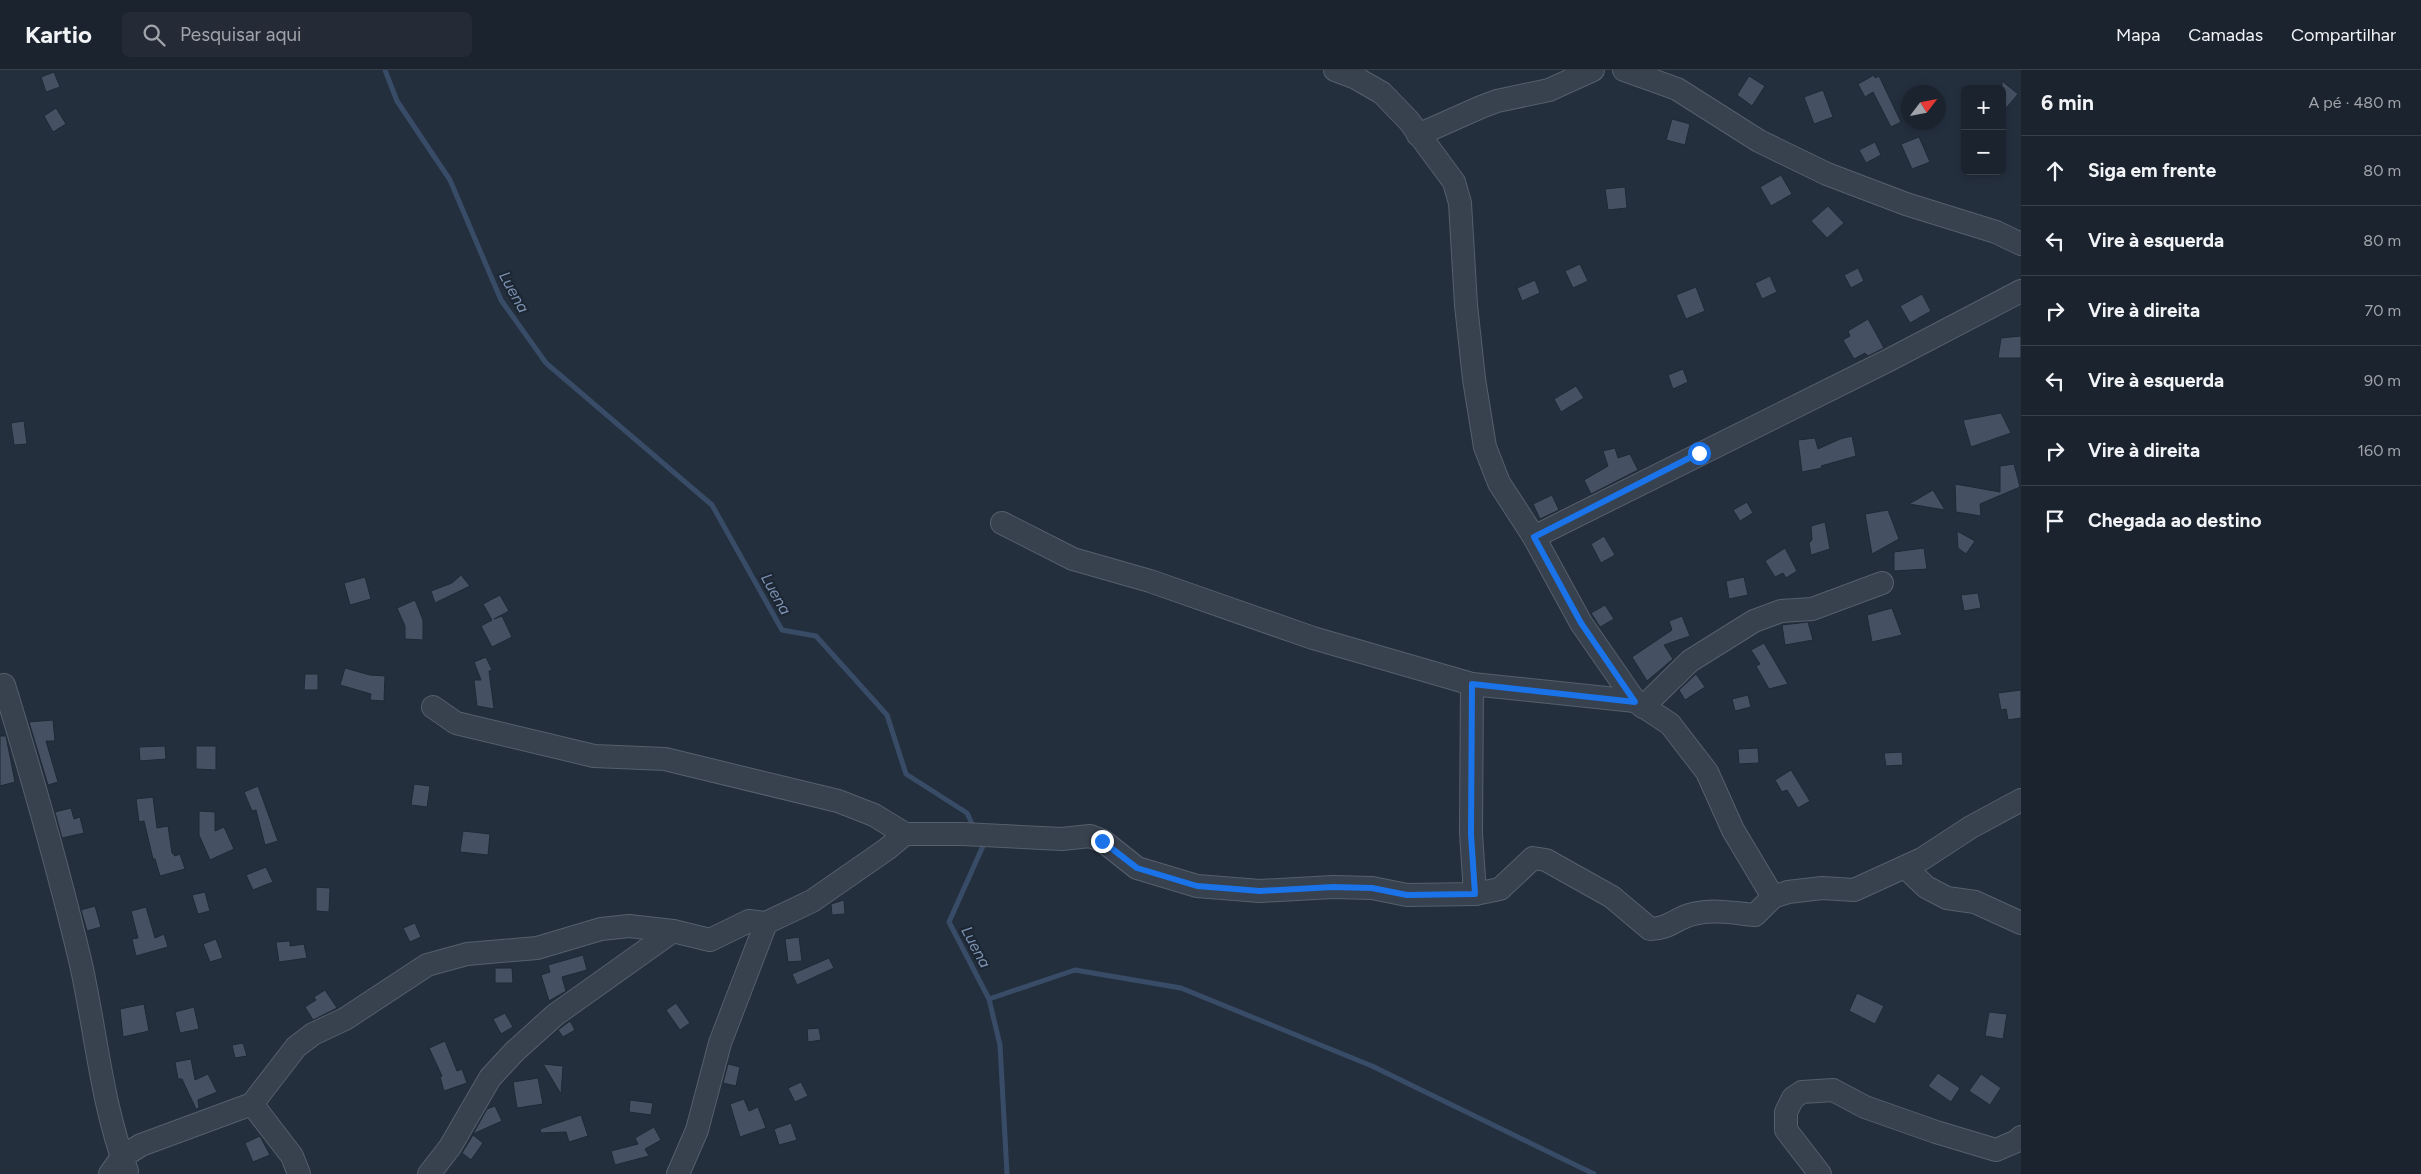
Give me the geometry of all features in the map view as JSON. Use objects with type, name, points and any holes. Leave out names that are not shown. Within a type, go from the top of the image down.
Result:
[{"type":"street","points":[[1335,70],[1356,78],[1382,93],[1397,108],[1454,182],[1460,203],[1466,305],[1474,379],[1485,447],[1499,483],[1534,537],[1581,623],[1639,704],[1670,724],[1707,772],[1732,830],[1773,897]]},
{"type":"street","points":[[1418,135],[1482,106],[1549,90],[1593,70]]},
{"type":"street","points":[[1624,70],[1677,89],[1758,141],[1827,174],[1906,204],[1996,232],[2021,244]]},
{"type":"street","points":[[1534,537],[1889,360],[2021,291]]},
{"type":"street","points":[[1002,522],[1073,559],[1150,580],[1313,638],[1472,684],[1639,704],[1690,661],[1754,621],[1780,611],[1812,609],[1882,583]]},
{"type":"street","points":[[1472,684],[1471,834],[1475,894]]},
{"type":"street","points":[[4,685],[36,792],[75,943],[120,1168]]},
{"type":"street","points":[[433,707],[456,722],[594,756],[665,759],[838,801],[874,815],[905,834],[963,834],[1062,839],[1090,836],[1102,841],[1137,868],[1197,886],[1260,891],[1333,887],[1372,888],[1407,895],[1475,894],[1500,889],[1533,858],[1546,860],[1612,897],[1650,929],[1662,929],[1691,914],[1713,910],[1755,915],[1773,897],[1788,892],[1822,888],[1854,890],[1905,867],[2021,800]]},
{"type":"street","points":[[120,1168],[142,1145],[252,1104],[296,1047],[313,1034],[345,1018],[427,965],[467,954],[537,948],[601,929],[629,926],[672,931],[710,940],[749,921],[766,923],[812,901],[887,849],[905,834]]},
{"type":"street","points":[[1905,867],[1926,887],[1947,898],[1975,902],[2021,923]]},
{"type":"street","points":[[678,1174],[697,1130],[720,1043],[766,923]]},
{"type":"street","points":[[430,1174],[450,1147],[490,1078],[515,1051],[555,1015],[672,931]]},
{"type":"street","points":[[1820,1174],[1786,1130],[1786,1112],[1793,1098],[1802,1092],[1833,1090],[1865,1107],[1936,1132],[1996,1150],[2017,1141],[2021,1137]]},
{"type":"street","points":[[252,1104],[292,1156],[298,1174]]},
{"type":"building","points":[[54,72],[60,87],[46,92],[41,77]]},
{"type":"building","points":[[1874,75],[1875,78],[1879,76],[1901,122],[1891,127],[1873,92],[1865,97],[1858,84]]},
{"type":"building","points":[[1749,76],[1765,86],[1752,106],[1737,95]]},
{"type":"building","points":[[2002,81],[2018,94],[2006,108],[2006,85],[2002,85]]},
{"type":"building","points":[[1823,90],[1833,117],[1814,124],[1804,97]]},
{"type":"building","points":[[56,108],[66,124],[53,132],[44,116]]},
{"type":"building","points":[[1672,119],[1690,124],[1685,145],[1666,140]]},
{"type":"building","points":[[1919,137],[1930,162],[1912,169],[1901,144]]},
{"type":"building","points":[[1875,142],[1881,155],[1866,163],[1859,150]]},
{"type":"building","points":[[1781,175],[1792,194],[1771,206],[1760,187]]},
{"type":"building","points":[[1625,187],[1627,208],[1608,210],[1605,189]]},
{"type":"building","points":[[1828,206],[1844,223],[1827,238],[1811,221]]},
{"type":"building","points":[[1580,264],[1588,281],[1573,288],[1565,271]]},
{"type":"building","points":[[1858,268],[1864,281],[1851,288],[1844,275]]},
{"type":"building","points":[[1770,276],[1777,292],[1762,299],[1755,283]]},
{"type":"building","points":[[1535,280],[1540,293],[1522,301],[1517,288]]},
{"type":"building","points":[[1696,287],[1705,311],[1686,319],[1676,295]]},
{"type":"building","points":[[1922,294],[1931,311],[1910,323],[1900,306]]},
{"type":"building","points":[[1868,319],[1884,348],[1868,356],[1865,353],[1854,359],[1843,340],[1850,336],[1848,331]]},
{"type":"building","points":[[2021,336],[2021,358],[1998,358],[2001,338]]},
{"type":"building","points":[[1683,369],[1688,382],[1673,389],[1668,375]]},
{"type":"building","points":[[1576,386],[1584,398],[1561,412],[1554,399]]},
{"type":"building","points":[[2001,413],[2011,433],[1971,447],[1963,420]]},
{"type":"building","points":[[24,421],[27,444],[14,445],[11,423]]},
{"type":"building","points":[[1852,436],[1856,456],[1821,466],[1822,468],[1802,472],[1798,440],[1815,438],[1818,449]]},
{"type":"building","points":[[1615,448],[1618,458],[1630,454],[1638,470],[1591,494],[1584,480],[1608,466],[1603,451]]},
{"type":"building","points":[[2014,464],[2020,487],[1980,504],[1981,516],[1956,512],[1955,484],[2000,492],[2000,466]]},
{"type":"building","points":[[1933,490],[1945,510],[1909,504]]},
{"type":"building","points":[[1552,495],[1559,510],[1540,519],[1533,504]]},
{"type":"building","points":[[1747,502],[1753,513],[1740,521],[1733,510]]},
{"type":"building","points":[[1888,510],[1899,539],[1872,554],[1865,514]]},
{"type":"building","points":[[1825,522],[1830,549],[1811,555],[1809,543],[1812,540],[1811,526]]},
{"type":"building","points":[[1957,531],[1975,541],[1966,554],[1958,548]]},
{"type":"building","points":[[1604,536],[1615,555],[1601,563],[1591,544]]},
{"type":"building","points":[[1785,548],[1797,571],[1786,578],[1783,573],[1775,577],[1765,561]]},
{"type":"building","points":[[1924,548],[1927,569],[1894,571],[1894,552]]},
{"type":"building","points":[[461,575],[470,586],[435,603],[431,591],[452,583]]},
{"type":"building","points":[[365,577],[371,599],[350,605],[344,583]]},
{"type":"building","points":[[1744,577],[1748,595],[1729,599],[1726,581]]},
{"type":"building","points":[[1978,593],[1981,608],[1964,611],[1961,595]]},
{"type":"building","points":[[500,595],[509,611],[494,619],[502,616],[512,637],[492,647],[481,626],[492,620],[483,604]]},
{"type":"building","points":[[415,600],[423,620],[423,640],[405,639],[405,626],[397,608]]},
{"type":"building","points":[[1605,605],[1614,619],[1600,627],[1591,613]]},
{"type":"building","points":[[1892,608],[1902,635],[1872,642],[1867,615]]},
{"type":"building","points":[[1682,616],[1690,636],[1664,645],[1673,659],[1647,681],[1632,657],[1672,630],[1669,621]]},
{"type":"building","points":[[1808,622],[1813,640],[1785,645],[1782,625]]},
{"type":"building","points":[[1764,643],[1788,684],[1769,689],[1756,666],[1760,664],[1751,650]]},
{"type":"building","points":[[486,657],[492,670],[489,671],[494,709],[477,706],[474,680],[481,680],[474,662]]},
{"type":"building","points":[[345,668],[370,675],[385,676],[384,701],[370,700],[371,694],[340,685]]},
{"type":"building","points":[[305,674],[318,674],[318,690],[304,690]]},
{"type":"building","points":[[1696,674],[1705,687],[1685,700],[1679,690]]},
{"type":"building","points":[[2021,690],[2021,718],[2008,720],[2006,709],[2001,710],[1998,693]]},
{"type":"building","points":[[1748,695],[1751,707],[1735,711],[1732,699]]},
{"type":"building","points":[[53,720],[55,741],[46,741],[58,782],[48,785],[29,722]]},
{"type":"building","points":[[0,736],[6,736],[15,782],[0,786]]},
{"type":"building","points":[[165,746],[166,759],[140,761],[139,747]]},
{"type":"building","points":[[196,746],[216,746],[216,770],[196,769]]},
{"type":"building","points":[[1758,748],[1759,763],[1739,764],[1738,749]]},
{"type":"building","points":[[1902,752],[1903,765],[1886,766],[1884,753]]},
{"type":"building","points":[[1791,770],[1810,801],[1798,808],[1787,790],[1782,792],[1775,780]]},
{"type":"building","points":[[414,784],[430,786],[427,807],[411,805]]},
{"type":"building","points":[[258,786],[278,841],[265,845],[256,810],[252,811],[244,792]]},
{"type":"building","points":[[153,797],[157,828],[168,826],[172,853],[175,856],[180,854],[185,869],[160,876],[155,859],[153,859],[144,821],[139,822],[136,799]]},
{"type":"building","points":[[71,808],[74,819],[80,817],[84,833],[62,838],[55,812]]},
{"type":"building","points":[[199,811],[215,812],[215,831],[224,827],[234,849],[210,860],[199,835]]},
{"type":"building","points":[[463,831],[490,834],[488,855],[460,852]]},
{"type":"building","points":[[266,867],[273,882],[253,890],[246,875]]},
{"type":"building","points":[[316,887],[330,888],[329,912],[316,911]]},
{"type":"building","points":[[205,892],[210,911],[198,914],[192,895]]},
{"type":"building","points":[[844,900],[845,914],[832,915],[831,904]]},
{"type":"building","points":[[95,906],[101,927],[87,931],[81,910]]},
{"type":"building","points":[[146,907],[155,938],[164,934],[168,947],[136,956],[132,939],[138,938],[131,911]]},
{"type":"building","points":[[415,923],[421,937],[410,942],[403,928]]},
{"type":"building","points":[[799,937],[802,961],[788,962],[785,939]]},
{"type":"building","points":[[216,939],[223,958],[210,962],[203,944]]},
{"type":"building","points":[[290,941],[290,946],[304,944],[307,958],[279,962],[276,942]]},
{"type":"building","points":[[583,955],[587,970],[562,977],[566,991],[549,1001],[541,975],[550,972],[548,965]]},
{"type":"building","points":[[829,958],[834,968],[797,985],[792,974]]},
{"type":"building","points":[[495,968],[512,968],[513,983],[495,983]]},
{"type":"building","points":[[325,990],[337,1008],[313,1020],[305,1007],[316,1000],[314,997]]},
{"type":"building","points":[[1857,993],[1884,1006],[1875,1024],[1849,1011]]},
{"type":"building","points":[[676,1003],[690,1023],[680,1030],[666,1010]]},
{"type":"building","points":[[144,1004],[149,1031],[123,1037],[120,1009]]},
{"type":"building","points":[[194,1007],[199,1029],[180,1033],[175,1012]]},
{"type":"building","points":[[1989,1012],[2007,1014],[2003,1039],[1985,1036]]},
{"type":"building","points":[[505,1013],[513,1027],[501,1034],[493,1019]]},
{"type":"building","points":[[570,1021],[575,1030],[563,1037],[558,1030]]},
{"type":"building","points":[[819,1028],[821,1040],[808,1042],[807,1029]]},
{"type":"building","points":[[445,1041],[457,1071],[462,1069],[467,1083],[444,1091],[440,1077],[442,1076],[429,1048]]},
{"type":"building","points":[[243,1043],[247,1056],[235,1058],[232,1045]]},
{"type":"building","points":[[191,1059],[195,1080],[208,1074],[217,1092],[198,1100],[199,1108],[196,1109],[182,1079],[178,1079],[175,1062]]},
{"type":"building","points":[[543,1064],[563,1066],[561,1094]]},
{"type":"building","points":[[728,1064],[740,1067],[736,1086],[723,1083]]},
{"type":"building","points":[[1938,1073],[1960,1088],[1951,1102],[1928,1086]]},
{"type":"building","points":[[1981,1074],[2001,1088],[1990,1105],[1969,1091]]},
{"type":"building","points":[[538,1078],[543,1104],[517,1108],[513,1082]]},
{"type":"building","points":[[801,1082],[808,1096],[795,1102],[788,1088]]},
{"type":"building","points":[[744,1099],[749,1111],[758,1107],[766,1128],[740,1137],[730,1104]]},
{"type":"building","points":[[630,1100],[653,1103],[651,1115],[629,1112]]},
{"type":"building","points":[[495,1106],[502,1121],[473,1134],[487,1109]]},
{"type":"building","points":[[581,1115],[588,1136],[569,1142],[566,1132],[541,1133],[540,1129]]},
{"type":"building","points":[[791,1123],[797,1140],[779,1145],[774,1129]]},
{"type":"building","points":[[654,1127],[661,1140],[645,1149],[649,1156],[615,1165],[611,1151],[638,1144],[635,1138]]},
{"type":"building","points":[[473,1135],[483,1143],[471,1160],[462,1153]]},
{"type":"building","points":[[260,1136],[270,1155],[253,1162],[245,1143]]},
{"type":"waterway","name":"Luena","points":[[385,70],[397,101],[450,180],[501,300],[546,363],[712,505],[782,630],[816,636],[887,715],[906,774],[967,813],[974,828]]},
{"type":"waterway","name":"Luena","points":[[980,840],[983,846],[949,922],[989,999],[1000,1045],[1007,1174]]},
{"type":"waterway","points":[[989,999],[1075,970],[1181,988],[1372,1066],[1594,1174]]},
{"type":"route","points":[[1102,841],[1137,868],[1197,886],[1260,891],[1333,887],[1372,888],[1407,895],[1475,894],[1471,834],[1472,684],[1635,702],[1581,623],[1534,537],[1699,453]]}]
